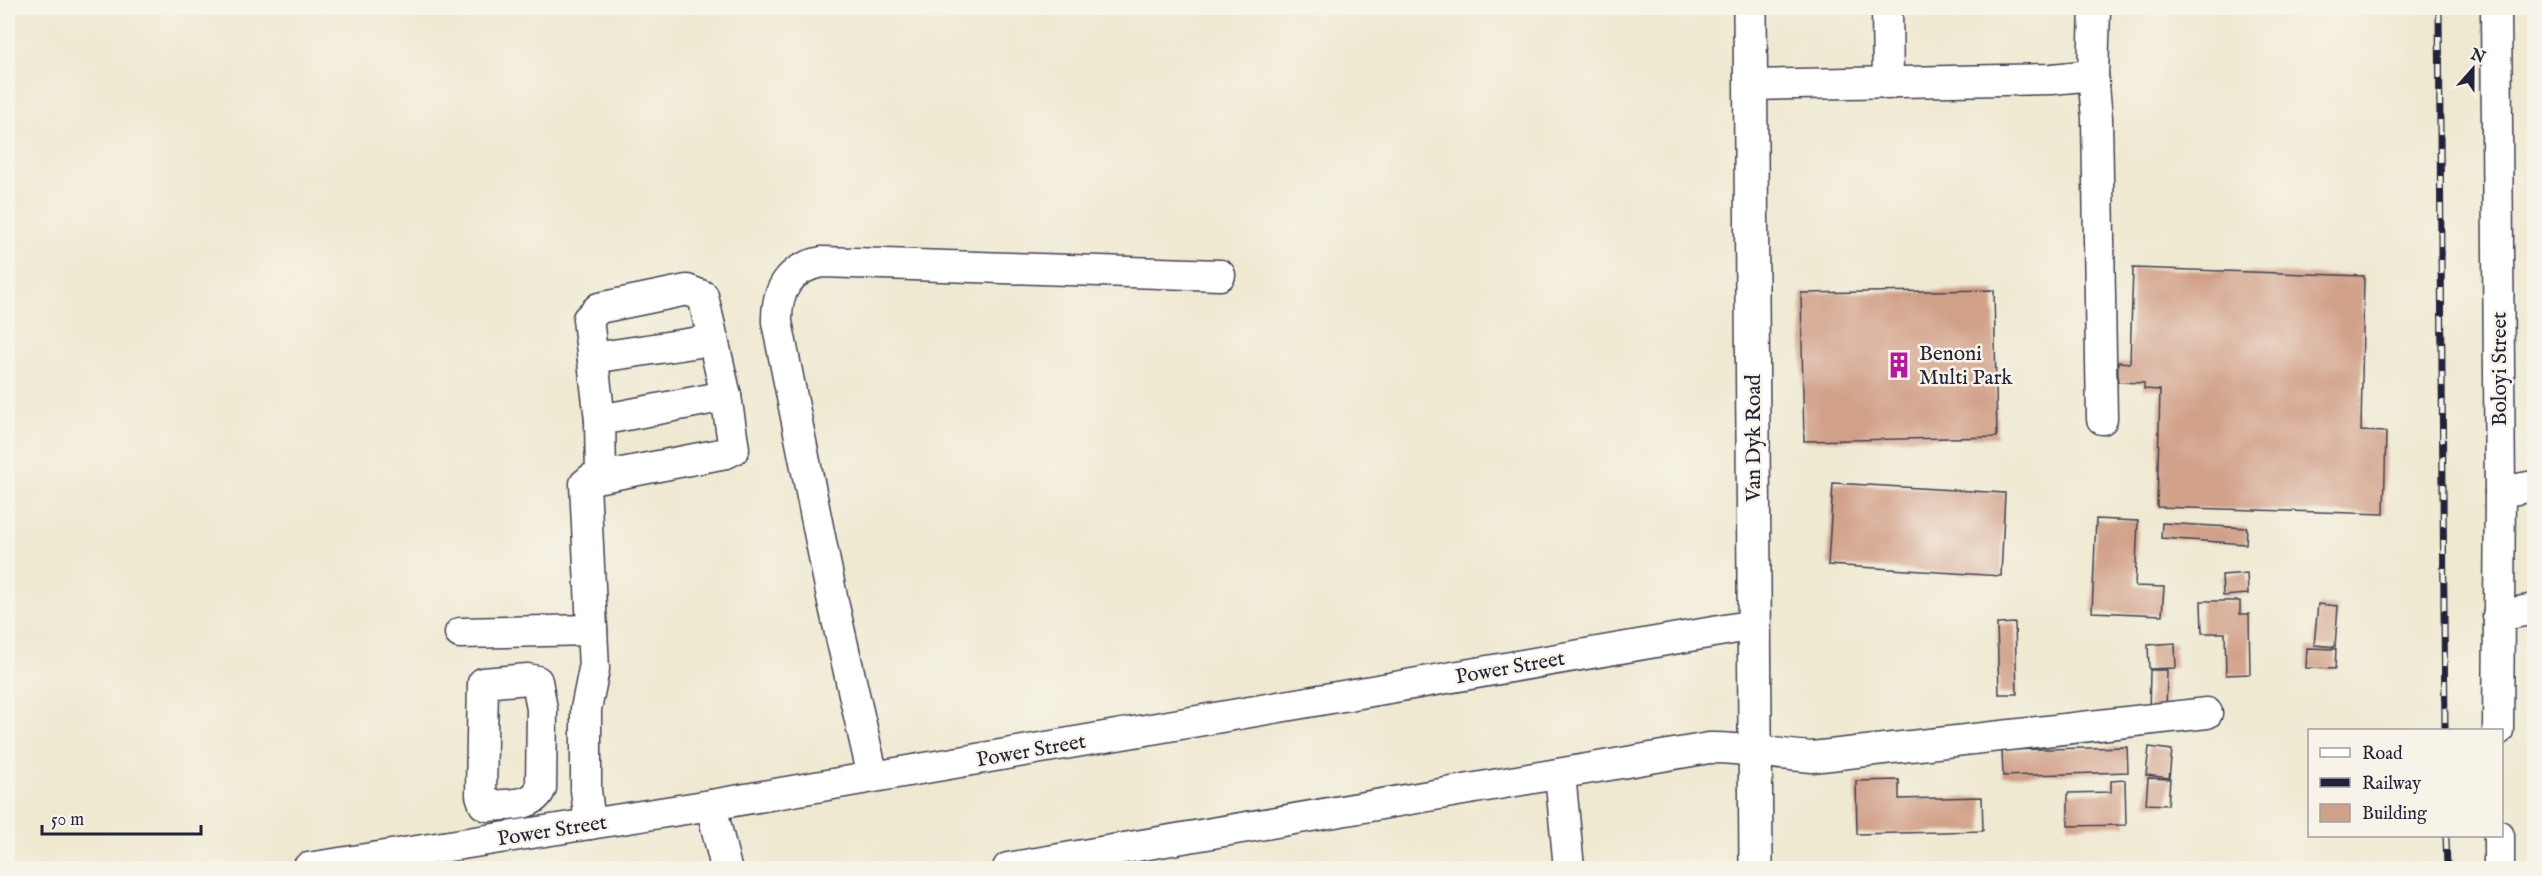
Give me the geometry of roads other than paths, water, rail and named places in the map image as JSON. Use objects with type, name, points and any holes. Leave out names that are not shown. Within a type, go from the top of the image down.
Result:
[{"type":"main road","name":"Van Dyk Road","points":[[1750,8],[1756,868]]},
{"type":"street","points":[[1887,8],[1888,84]]},
{"type":"street","points":[[2095,8],[2092,75],[2097,118],[2102,419]]},
{"type":"street","name":"Boloyi Street","points":[[2496,8],[2500,492],[2498,729]]},
{"type":"street","points":[[1750,85],[1888,84],[2052,79],[2092,75]]},
{"type":"street","points":[[873,777],[833,602],[777,322],[780,291],[788,278],[810,264],[822,262],[1220,275]]},
{"type":"street","points":[[590,824],[586,790],[586,710],[594,669],[585,484],[601,477],[732,451],[735,444],[703,296],[687,290],[599,308],[588,319],[600,420],[601,477]]},
{"type":"street","points":[[592,358],[713,340]]},
{"type":"street","points":[[600,420],[726,396]]},
{"type":"street","points":[[2500,492],[2535,486]]},
{"type":"street","points":[[2498,616],[2535,609]]},
{"type":"street","name":"Power Street","points":[[308,868],[711,805],[1754,625]]},
{"type":"street","points":[[460,633],[592,630]]},
{"type":"street","points":[[542,709],[586,710]]},
{"type":"street","points":[[1008,868],[1709,748],[1738,748],[1754,753],[1812,757],[1865,753],[2207,713]]},
{"type":"street","points":[[1560,774],[1569,868]]},
{"type":"street","points":[[711,805],[726,868]]},
{"type":"street","points":[[2499,837],[2499,868]]},
{"type":"railway","points":[[2439,8],[2445,729]]},
{"type":"railway","points":[[2446,837],[2447,868]]},
{"type":"place","name":"Benoni Multi Park","points":[[1899,365]]}]
